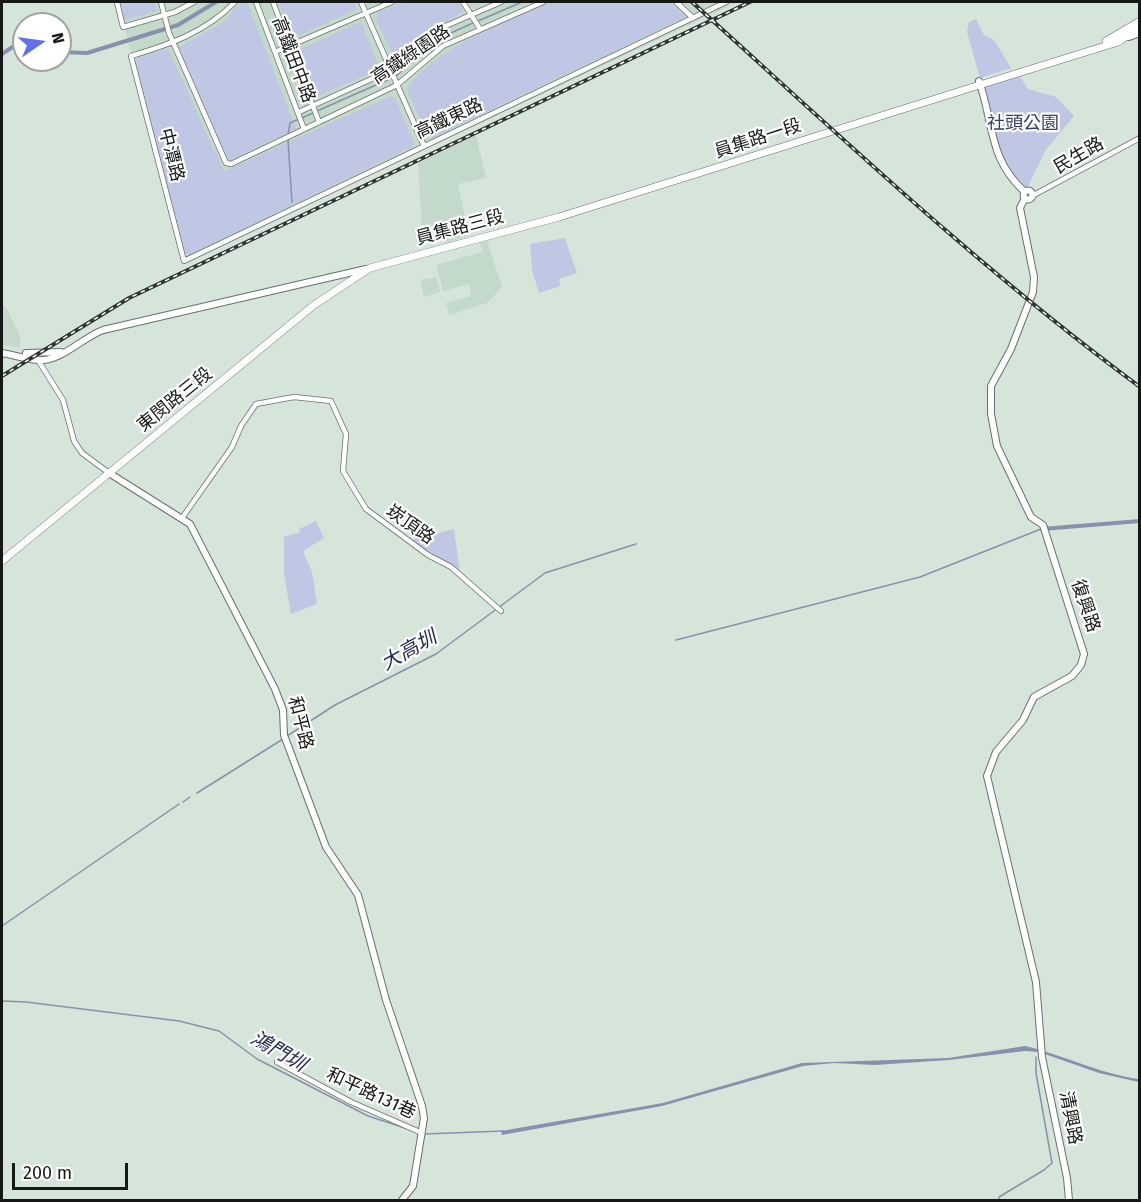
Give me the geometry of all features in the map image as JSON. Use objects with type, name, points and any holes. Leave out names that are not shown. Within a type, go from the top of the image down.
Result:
[{"type":"main road","points":[[1115,41],[1140,21]]},
{"type":"main road","points":[[1115,41],[1140,27]]},
{"type":"main road","name":"員集路一段","points":[[559,217],[1115,41]]},
{"type":"main road","name":"員集路三段","points":[[370,268],[559,217]]},
{"type":"main road","name":"東閔路三段","points":[[2,561],[314,305],[370,268]]},
{"type":"street","points":[[117,2],[123,27],[165,15],[194,2]]},
{"type":"street","points":[[161,2],[174,43],[207,26],[235,2]]},
{"type":"street","name":"高鐵田中路","points":[[256,2],[304,129]]},
{"type":"street","name":"高鐵田中路","points":[[273,2],[319,122]]},
{"type":"street","points":[[361,2],[424,146]]},
{"type":"street","points":[[275,52],[392,2]]},
{"type":"street","points":[[462,2],[480,29]]},
{"type":"street","name":"高鐵綠園路","points":[[298,112],[391,70],[434,31],[501,2]]},
{"type":"street","name":"高鐵綠園路","points":[[174,43],[226,163],[231,164],[397,85],[443,46],[543,2]]},
{"type":"street","points":[[676,2],[693,18]]},
{"type":"street","points":[[707,2],[714,7]]},
{"type":"street","name":"高鐵東路","points":[[184,261],[726,2]]},
{"type":"street","name":"員集路一段","points":[[1115,41],[1140,33]]},
{"type":"street","name":"中潭路","points":[[174,43],[131,56],[184,261]]},
{"type":"street","points":[[980,83],[990,132],[999,159],[1012,181],[1027,195]]},
{"type":"street","name":"民生路","points":[[1027,195],[1140,138]]},
{"type":"street","name":"復興路","points":[[1027,195],[1020,208],[1034,278],[1033,292],[1011,349],[991,386],[991,414],[997,446],[1031,517],[1043,525],[1070,615],[1082,641],[1083,658],[1072,676],[1034,697],[1023,720],[996,752],[987,776],[1036,982],[1041,1042]]},
{"type":"street","points":[[2,351],[43,360],[103,330],[370,268]]},
{"type":"street","points":[[2,351],[30,354],[62,352]]},
{"type":"street","name":"和平路","points":[[30,354],[38,359],[63,400],[74,441],[82,453],[109,473],[190,524],[275,688],[283,710],[285,737],[326,848],[358,895],[386,1000],[422,1106],[422,1134],[413,1186],[402,1200]]},
{"type":"street","name":"崁頂路","points":[[182,518],[232,447],[241,426],[256,404],[294,398],[331,401],[346,434],[343,471],[370,514],[428,555],[451,567],[501,611]]},
{"type":"street","name":"清興路","points":[[1041,1042],[1067,1178],[1069,1200]]},
{"type":"street","name":"和平路131巷","points":[[277,1062],[351,1102],[422,1134]]},
{"type":"shaded area","points":[[118,2],[738,2],[185,262]]},
{"type":"shaded area","points":[[476,135],[486,178],[458,184],[469,236],[443,243],[438,226],[422,225],[418,163]]},
{"type":"shaded area","points":[[487,241],[502,287],[487,303],[449,315],[446,303],[471,296],[469,284],[443,291],[436,265],[483,252],[480,243]]},
{"type":"shaded area","points":[[436,277],[440,292],[424,297],[420,280]]},
{"type":"shaded area","points":[[2,303],[21,338],[20,347],[2,345]]},
{"type":"shaded area","points":[[1025,1046],[1110,1073],[1139,1079],[1139,1082],[1099,1073],[1039,1052],[1025,1051],[949,1060],[875,1065],[834,1063],[803,1066],[662,1106],[502,1135],[501,1131],[663,1103],[802,1063],[948,1058]]},
{"type":"green space","points":[[121,2],[154,2],[157,11],[125,20]]},
{"type":"green space","points":[[241,2],[247,2],[296,129],[228,161],[179,47],[224,22]]},
{"type":"green space","points":[[278,2],[354,2],[357,9],[293,38]]},
{"type":"green space","points":[[405,2],[458,2],[464,12],[429,30],[399,57],[393,55],[376,20],[378,12]]},
{"type":"green space","points":[[552,2],[670,2],[686,17],[432,138],[426,133],[407,90],[418,75],[433,61],[472,37]]},
{"type":"green space","points":[[976,19],[984,35],[994,40],[1011,68],[980,78],[967,32],[969,22]]},
{"type":"green space","points":[[361,22],[379,67],[377,70],[319,96],[313,92],[298,50]]},
{"type":"green space","points":[[168,49],[224,171],[391,96],[395,98],[414,143],[412,147],[190,255],[185,254],[136,62],[137,58]]},
{"type":"green space","name":"社頭公園","points":[[1018,73],[1028,89],[1056,97],[1074,116],[1045,151],[1026,191],[999,159],[981,85]]},
{"type":"green space","points":[[565,238],[577,273],[559,279],[560,286],[539,293],[532,270],[530,244]]},
{"type":"green space","points":[[316,521],[324,538],[303,551],[312,572],[317,604],[291,614],[284,574],[284,537],[300,532],[299,529]]},
{"type":"green space","points":[[454,529],[460,572],[411,540]]},
{"type":"waterway","points":[[72,52],[87,53],[178,25],[216,2]]},
{"type":"waterway","points":[[478,21],[522,2]]},
{"type":"waterway","points":[[396,76],[442,37],[473,23]]},
{"type":"waterway","points":[[2,54],[12,47]]},
{"type":"waterway","points":[[317,111],[392,78]]},
{"type":"waterway","points":[[288,135],[290,123],[313,113]]},
{"type":"waterway","points":[[288,140],[292,202]]},
{"type":"waterway","points":[[1042,529],[1140,521]]},
{"type":"waterway","points":[[676,640],[920,577],[1041,529]]},
{"type":"waterway","name":"大高圳","points":[[287,736],[335,705],[436,654],[545,573],[636,544]]},
{"type":"waterway","name":"大高圳","points":[[197,793],[283,739]]},
{"type":"waterway","name":"大高圳","points":[[183,802],[190,797]]},
{"type":"waterway","name":"大高圳","points":[[2,926],[179,804]]},
{"type":"waterway","name":"鴻門圳","points":[[2,1001],[179,1021],[219,1031],[257,1059],[368,1116],[405,1128]]},
{"type":"waterway","points":[[999,1200],[999,1197],[1052,1163],[1036,1073],[1036,1057]]},
{"type":"waterway","name":"鴻門圳","points":[[424,1134],[503,1131]]},
{"type":"railway","points":[[692,2],[967,249],[1023,296],[1140,387]]},
{"type":"railway","points":[[2,376],[129,298],[750,2]]}]
